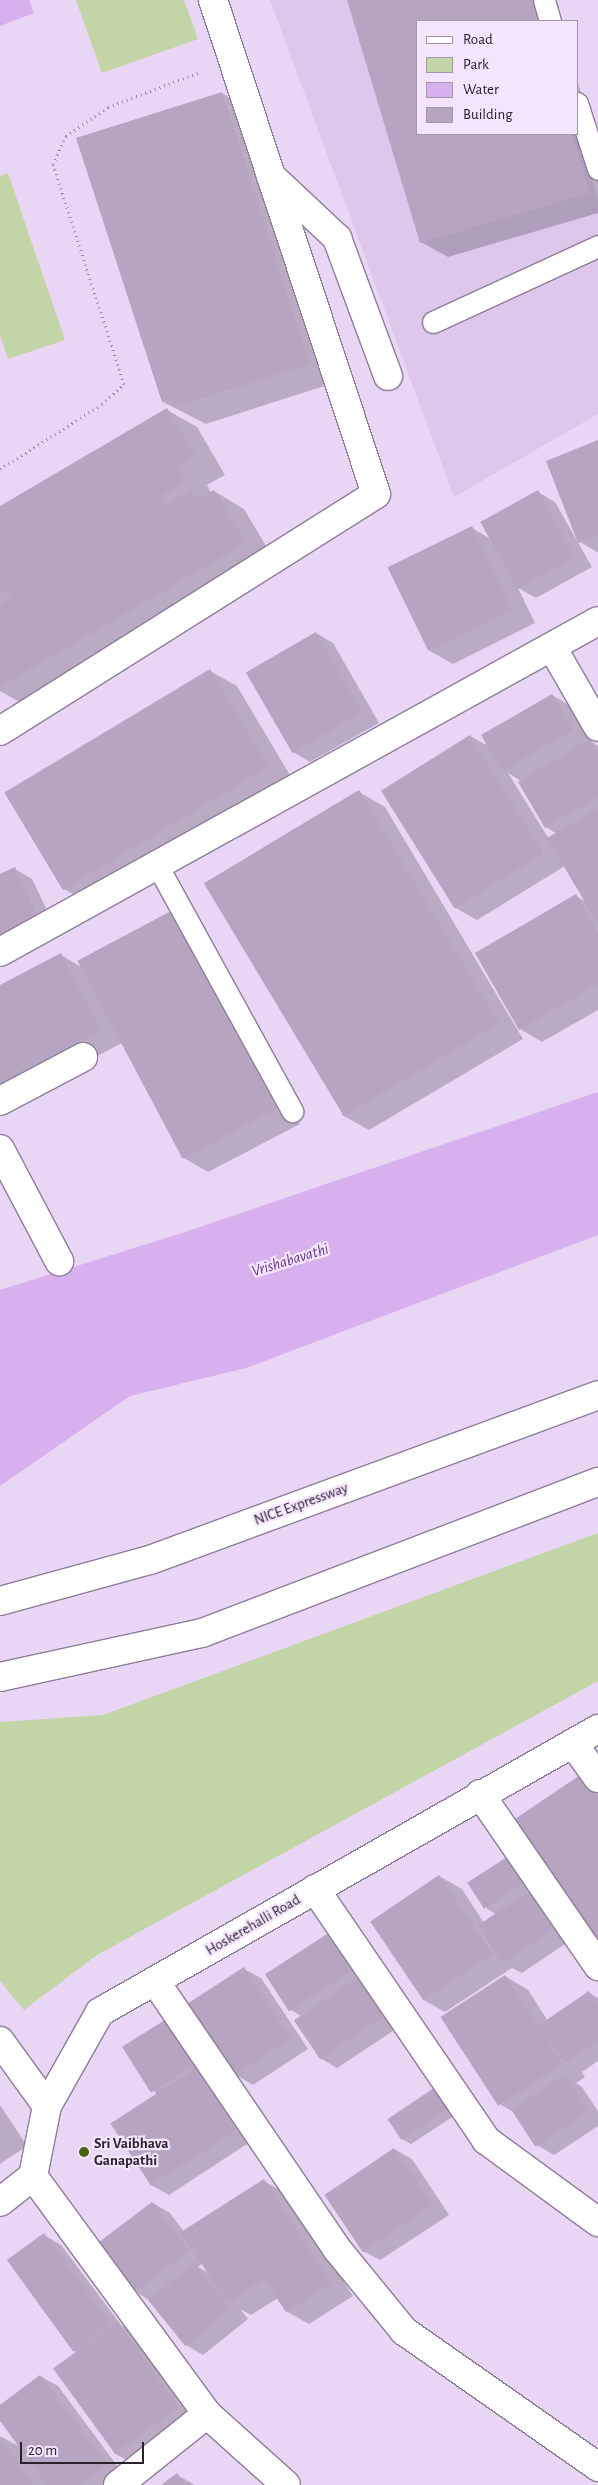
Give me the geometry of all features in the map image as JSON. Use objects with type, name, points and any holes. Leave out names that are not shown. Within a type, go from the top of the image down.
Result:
[{"type":"main road","points":[[0,731],[376,494],[231,60],[213,0]]},
{"type":"main road","points":[[269,173],[336,238],[388,376]]},
{"type":"main road","points":[[0,952],[598,621]]},
{"type":"main road","points":[[552,647],[598,727]]},
{"type":"main road","points":[[0,1101],[83,1057]]},
{"type":"main road","points":[[0,1149],[59,1261]]},
{"type":"main road","name":"NICE Expressway","points":[[0,1600],[150,1560],[598,1395]]},
{"type":"main road","points":[[0,1677],[202,1633],[598,1482]]},
{"type":"main road","name":"Hoskerehalli Road","points":[[33,2176],[47,2106],[100,2012],[480,1794],[598,1730]]},
{"type":"main road","points":[[573,1743],[598,1778]]},
{"type":"main road","points":[[480,1794],[598,1966]]},
{"type":"main road","points":[[315,1889],[486,2140],[598,2222]]},
{"type":"main road","points":[[155,1981],[337,2249],[404,2331],[598,2466]]},
{"type":"main road","points":[[0,2041],[47,2106]]},
{"type":"main road","points":[[0,2202],[33,2176],[207,2414],[286,2485]]},
{"type":"main road","points":[[118,2485],[207,2414]]},
{"type":"lane","points":[[544,0],[550,20]]},
{"type":"lane","points":[[578,106],[598,170]]},
{"type":"lane","points":[[433,322],[598,246]]},
{"type":"lane","points":[[157,865],[292,1111]]},
{"type":"path","points":[[0,469],[102,404],[124,384],[53,164],[66,136],[108,107],[231,60]]},
{"type":"shaded area","points":[[270,0],[535,0],[542,20],[416,20],[416,135],[578,135],[598,199],[598,414],[454,497]]},
{"type":"green space","points":[[76,0],[184,0],[198,39],[102,73]]},
{"type":"green space","points":[[8,173],[65,340],[8,359],[0,335],[0,176]]},
{"type":"green space","points":[[598,1533],[598,1681],[97,1955],[24,2010],[0,1981],[0,1722],[103,1715]]},
{"type":"water","points":[[0,0],[29,0],[34,13],[0,26]]},
{"type":"water","name":"Vrishabavathi","points":[[598,1092],[598,1235],[246,1368],[130,1396],[0,1486],[0,1290],[182,1233]]},
{"type":"building","points":[[347,0],[532,0],[538,20],[416,20],[416,135],[572,135],[590,193],[420,243]]},
{"type":"building","points":[[222,92],[310,364],[175,407],[172,399],[162,402],[76,138]]},
{"type":"building","points":[[167,408],[196,457],[178,467],[186,482],[163,495],[168,504],[191,490],[197,499],[214,490],[246,543],[0,687],[0,604],[11,598],[6,589],[0,593],[0,506]]},
{"type":"building","points":[[598,440],[598,535],[578,543],[546,461]]},
{"type":"building","points":[[538,490],[575,557],[518,589],[480,522]]},
{"type":"building","points":[[472,526],[513,610],[428,651],[388,567]]},
{"type":"building","points":[[316,632],[363,713],[292,753],[246,672]]},
{"type":"building","points":[[210,669],[269,767],[63,890],[4,793]]},
{"type":"building","points":[[552,694],[573,730],[502,771],[481,735]]},
{"type":"building","points":[[470,735],[544,853],[455,909],[381,791]]},
{"type":"building","points":[[590,739],[598,754],[598,797],[545,828],[518,782]]},
{"type":"building","points":[[359,790],[499,1023],[344,1116],[204,883]]},
{"type":"building","points":[[598,808],[598,924],[547,838]]},
{"type":"building","points":[[15,867],[37,915],[0,933],[0,874]]},
{"type":"building","points":[[576,894],[598,933],[598,984],[519,1030],[475,953]]},
{"type":"building","points":[[171,911],[276,1109],[183,1159],[77,961]]},
{"type":"building","points":[[61,953],[101,1030],[0,1083],[0,985]]},
{"type":"building","points":[[583,1773],[598,1796],[598,1936],[594,1939],[515,1819]]},
{"type":"building","points":[[510,1855],[527,1881],[484,1909],[467,1883]]},
{"type":"building","points":[[439,1875],[492,1954],[423,2000],[370,1921]]},
{"type":"building","points":[[529,1892],[554,1930],[502,1963],[478,1925]]},
{"type":"building","points":[[327,1934],[351,1971],[289,2011],[265,1974]]},
{"type":"building","points":[[244,1967],[291,2039],[235,2076],[188,2003]]},
{"type":"building","points":[[505,1975],[563,2064],[498,2106],[440,2017]]},
{"type":"building","points":[[357,1978],[383,2017],[320,2059],[294,2020]]},
{"type":"building","points":[[589,1991],[598,2004],[598,2040],[565,2063],[539,2025]]},
{"type":"building","points":[[173,2015],[202,2061],[151,2093],[122,2047]]},
{"type":"building","points":[[196,2068],[236,2130],[151,2186],[110,2124]]},
{"type":"building","points":[[565,2075],[589,2112],[535,2147],[511,2110]]},
{"type":"building","points":[[434,2088],[448,2109],[402,2140],[388,2119]]},
{"type":"building","points":[[394,2148],[433,2205],[363,2252],[324,2195]]},
{"type":"building","points":[[264,2179],[331,2283],[286,2312],[264,2279],[227,2303],[181,2232]]},
{"type":"building","points":[[152,2202],[189,2251],[134,2292],[98,2243]]},
{"type":"building","points":[[44,2233],[110,2324],[73,2351],[7,2260]]},
{"type":"building","points":[[194,2263],[231,2309],[185,2346],[148,2300]]},
{"type":"building","points":[[117,2322],[179,2407],[115,2453],[53,2368]]},
{"type":"building","points":[[40,2375],[108,2465],[80,2485],[47,2485],[0,2421],[0,2405]]},
{"type":"building","points":[[0,2439],[34,2485],[0,2485]]},
{"type":"building","points":[[177,2473],[186,2485],[161,2485]]},
{"type":"place","name":"Sri Vaibhava Ganapathi","points":[[84,2152]]}]
